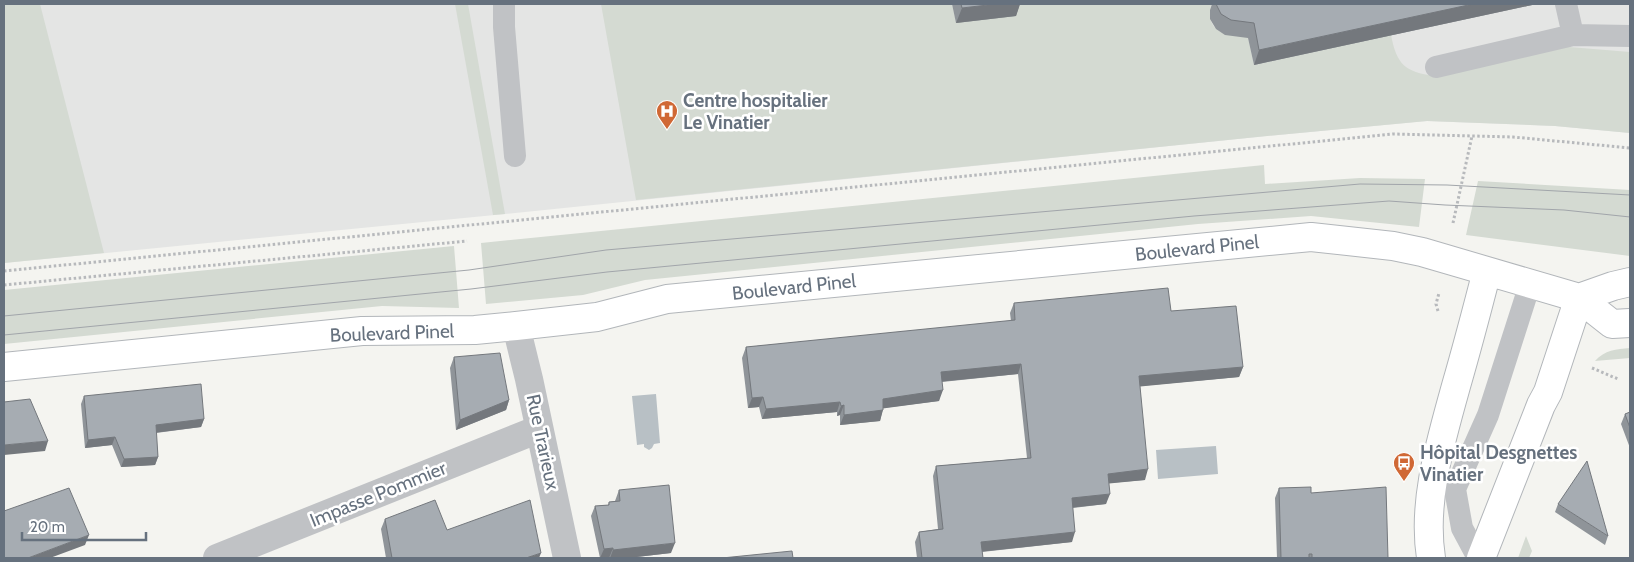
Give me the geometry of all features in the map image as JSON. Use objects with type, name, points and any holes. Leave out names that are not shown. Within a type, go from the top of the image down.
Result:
[{"type":"main road","name":"Boulevard Pinel","points":[[4,367],[362,332],[475,330],[516,326],[597,317],[668,300],[1311,237],[1405,248],[1579,298],[1612,324],[1630,323]]},
{"type":"main road","points":[[1431,558],[1429,549],[1430,499],[1442,438],[1487,271]]},
{"type":"main road","points":[[1479,558],[1548,392],[1579,298],[1612,286],[1630,282]]},
{"type":"street","name":"Rue Trarieux","points":[[516,326],[530,379],[539,429],[568,558]]},
{"type":"street","name":"Impasse Pommier","points":[[217,558],[539,429]]},
{"type":"lane","points":[[504,4],[504,27],[515,156]]},
{"type":"lane","points":[[1566,4],[1574,35]]},
{"type":"lane","points":[[1436,67],[1574,35],[1630,36]]},
{"type":"lane","points":[[1479,558],[1462,528],[1456,489],[1488,415],[1530,284]]},
{"type":"path","points":[[4,271],[1393,134],[1513,137],[1630,148]]},
{"type":"path","points":[[4,285],[467,242]]},
{"type":"shaded area","name":"Centre hospitalier Le Vinatier","points":[[4,4],[1630,4],[1630,133],[1555,126],[1427,121],[4,263]]},
{"type":"shaded area","points":[[4,4],[40,4],[104,253],[4,263]]},
{"type":"shaded area","points":[[455,4],[468,4],[505,214],[493,215]]},
{"type":"shaded area","points":[[601,4],[952,4],[956,22],[1014,4],[1209,4],[1211,5],[1211,21],[1218,31],[1231,35],[1247,33],[1254,65],[1391,35],[1395,51],[1402,63],[1412,71],[1429,75],[1557,46],[1630,52],[1630,133],[1555,126],[1427,121],[636,200]]},
{"type":"shaded area","points":[[1264,165],[1265,184],[1360,178],[1425,179],[1419,227],[1311,216],[1198,224],[645,280],[583,295],[486,304],[481,243]]},
{"type":"shaded area","points":[[1478,181],[1630,190],[1630,256],[1466,235]]},
{"type":"shaded area","points":[[454,246],[459,308],[382,306],[4,344],[4,290]]},
{"type":"shaded area","points":[[1630,348],[1630,358],[1595,361],[1607,352]]},
{"type":"shaded area","points":[[656,394],[660,443],[654,444],[649,450],[644,447],[644,444],[637,445],[632,396]]},
{"type":"shaded area","points":[[1216,446],[1218,474],[1158,479],[1156,450]]},
{"type":"shaded area","points":[[1526,536],[1532,551],[1529,558],[1518,558]]},
{"type":"building","points":[[961,4],[996,4],[962,8]]},
{"type":"building","points":[[1216,4],[1473,4],[1259,50],[1254,23],[1231,20],[1221,14]]},
{"type":"building","points":[[1168,288],[1171,311],[1236,306],[1243,367],[1139,376],[1148,469],[1108,474],[1110,494],[1072,498],[1075,532],[981,542],[983,558],[922,558],[919,532],[943,529],[936,466],[1031,458],[1021,364],[941,372],[943,390],[883,399],[883,410],[844,415],[844,405],[841,406],[840,402],[766,409],[763,397],[752,398],[746,347],[1015,320],[1014,303]]},
{"type":"building","points":[[500,353],[509,400],[460,420],[454,357]]},
{"type":"building","points":[[201,384],[204,419],[156,425],[158,457],[124,459],[115,437],[88,440],[84,396]]},
{"type":"building","points":[[30,399],[48,441],[4,445],[4,402]]},
{"type":"building","points":[[1630,412],[1630,428],[1625,414]]},
{"type":"building","points":[[1587,461],[1608,536],[1558,504]]},
{"type":"building","points":[[669,485],[675,543],[613,550],[613,548],[604,549],[595,506],[609,505],[609,502],[620,501],[619,490]]},
{"type":"building","points":[[1311,487],[1311,493],[1386,487],[1388,558],[1312,558],[1312,554],[1309,554],[1309,558],[1281,558],[1279,488]]},
{"type":"building","points":[[69,488],[89,535],[28,558],[4,558],[4,511]]},
{"type":"building","points":[[435,500],[447,530],[530,500],[541,553],[526,558],[392,558],[385,519]]},
{"type":"building","points":[[792,551],[793,558],[722,558]]},
{"type":"tram line","points":[[4,316],[469,270],[606,250],[1360,184],[1447,185],[1630,195]]},
{"type":"tram line","points":[[4,335],[471,289],[607,272],[1194,216],[1389,201],[1564,210],[1630,217]]},
{"type":"place","name":"Centre hospitalier Le Vinatier","points":[[667,130]]},
{"type":"place","name":"Hôpital Desgnettes Vinatier","points":[[1404,482]]}]
